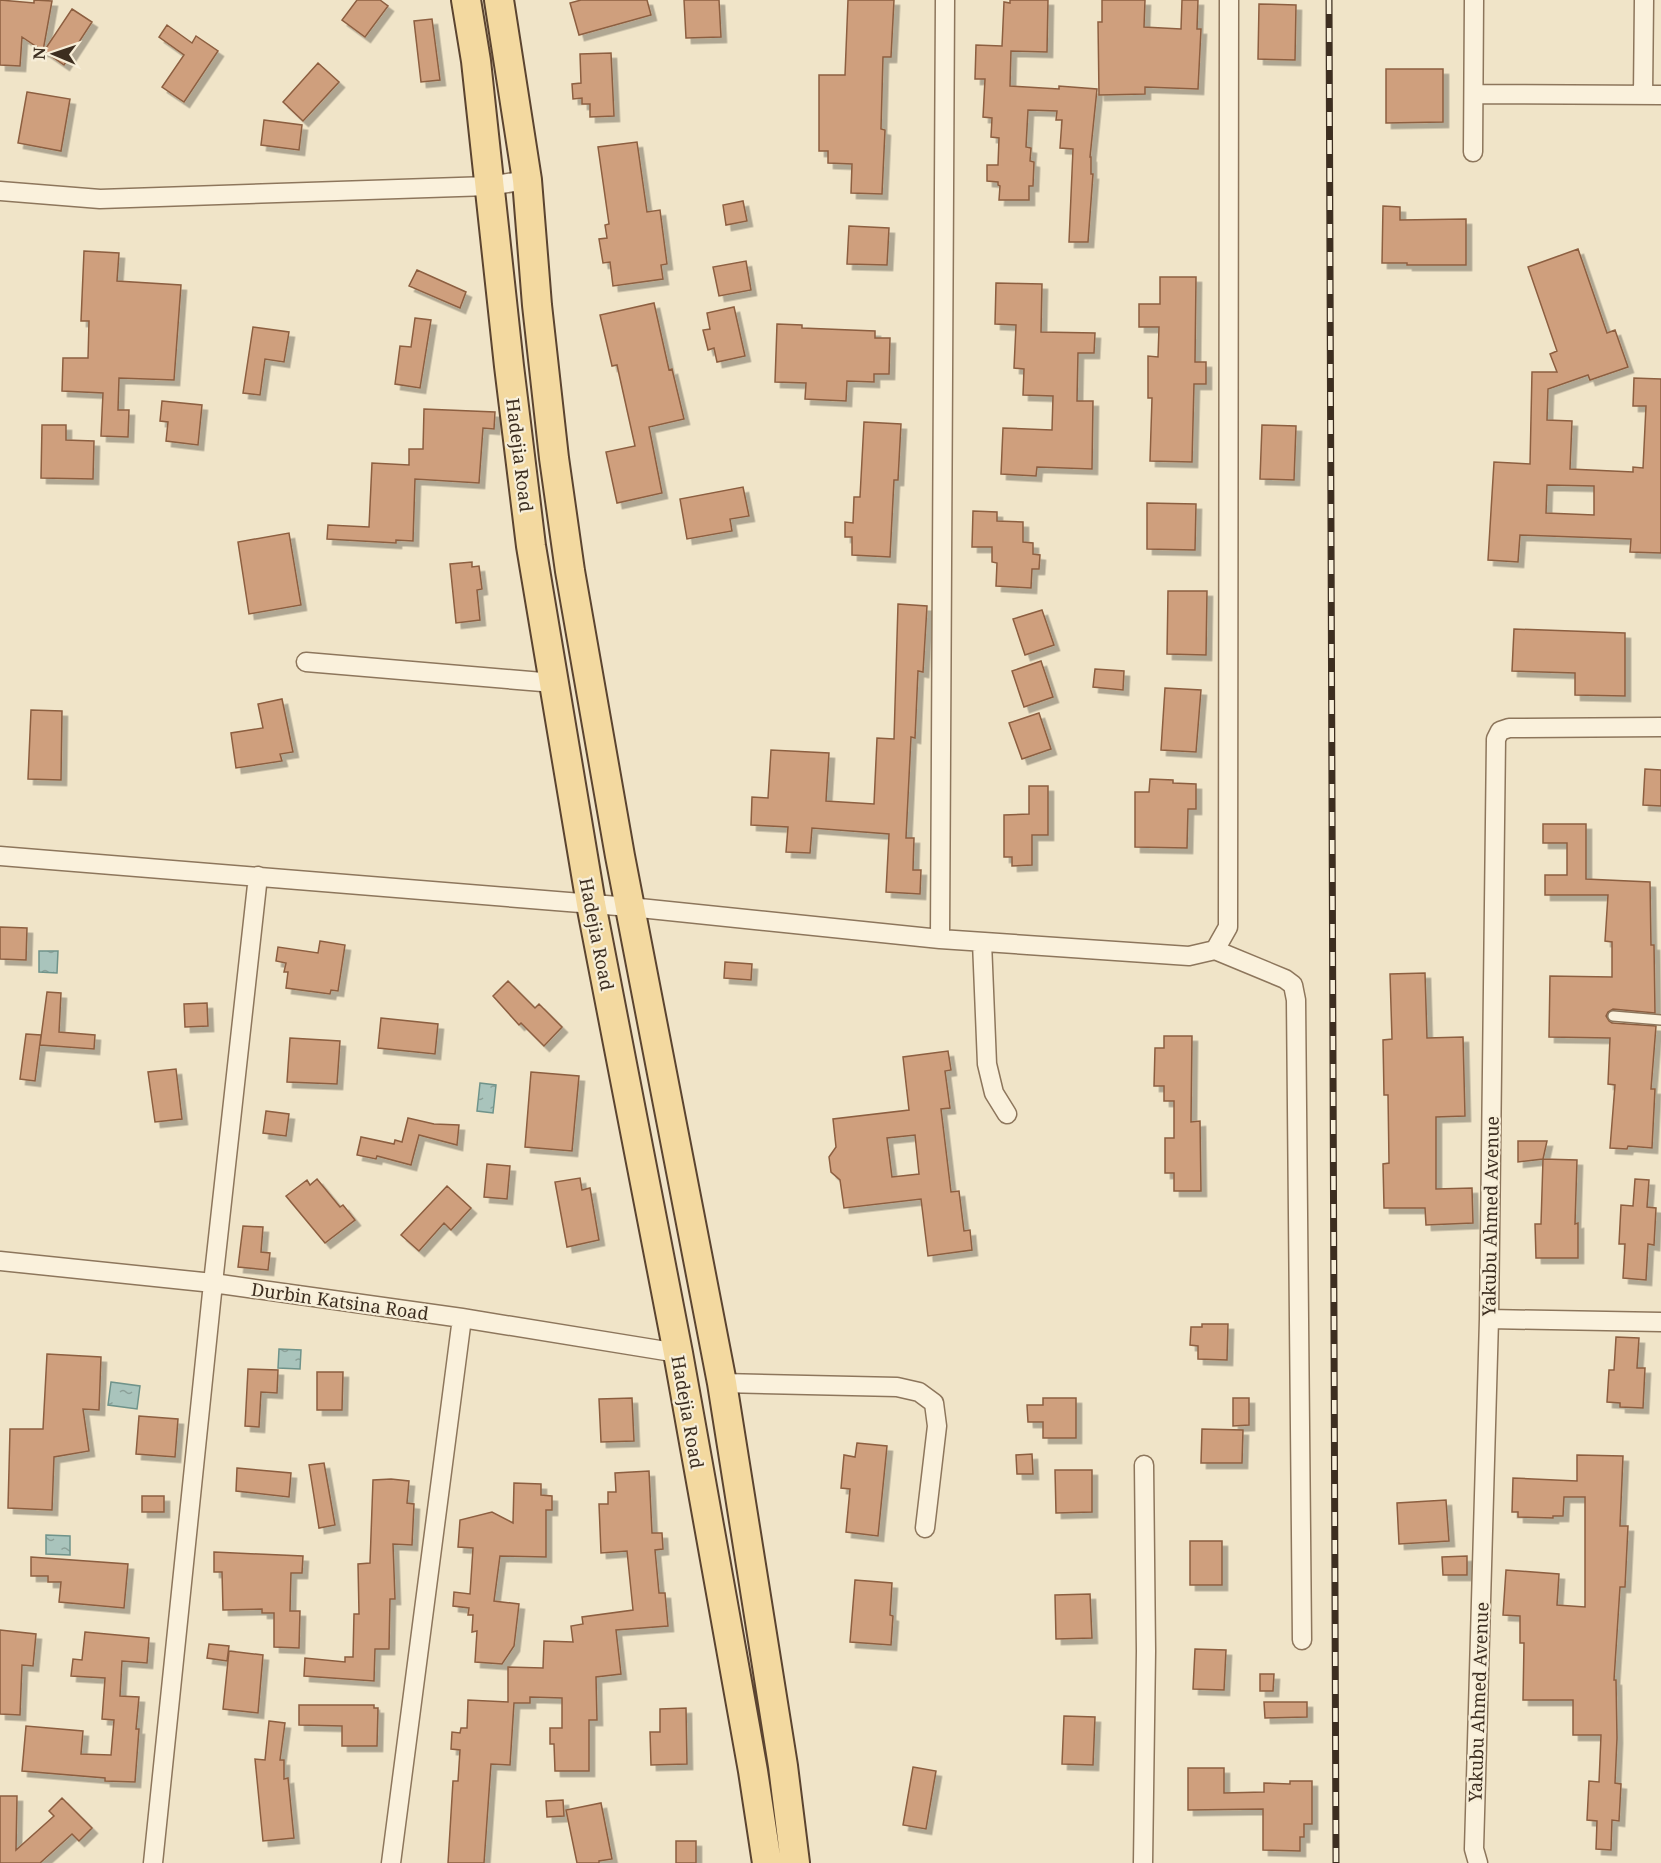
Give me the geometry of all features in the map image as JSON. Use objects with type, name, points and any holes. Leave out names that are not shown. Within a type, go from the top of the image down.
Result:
[{"type":"main road","name":"Hadejia Road","points":[[466,0],[476,61],[531,546],[591,904],[678,1353],[752,1761],[767,1863]]},
{"type":"main road","name":"Hadejia Road","points":[[499,0],[527,180],[554,458],[568,560],[630,908],[722,1383],[783,1766],[795,1863]]},
{"type":"street","points":[[940,939],[945,0]]},
{"type":"street","points":[[1215,950],[1228,927],[1229,0]]},
{"type":"street","points":[[1473,152],[1474,0]]},
{"type":"street","points":[[1474,94],[1652,95],[1644,0]]},
{"type":"street","points":[[0,191],[100,199],[489,186],[527,180]]},
{"type":"street","points":[[306,662],[554,683]]},
{"type":"street","name":"Yakubu Ahmed Avenue","points":[[1478,1863],[1474,1848],[1489,1319],[1496,740],[1500,731],[1509,728],[1661,728]]},
{"type":"street","points":[[0,856],[591,904],[940,939],[1189,956],[1215,950],[1285,979],[1293,985],[1296,1000],[1302,1640]]},
{"type":"street","points":[[153,1863],[258,876]]},
{"type":"street","points":[[982,942],[987,1064],[994,1093],[1007,1114]]},
{"type":"street","name":"Durbin Katsina Road","points":[[0,1261],[213,1282],[462,1318],[678,1353]]},
{"type":"street","points":[[391,1863],[462,1318]]},
{"type":"street","points":[[1489,1319],[1661,1322]]},
{"type":"street","points":[[722,1383],[897,1387],[919,1392],[934,1403],[937,1426],[925,1528]]},
{"type":"street","points":[[1143,1863],[1146,1651],[1144,1465]]},
{"type":"lane","points":[[1613,1016],[1661,1020]]},
{"type":"water","points":[[39,951],[58,951],[57,973],[39,972]]},
{"type":"water","points":[[480,1083],[496,1085],[493,1113],[477,1111]]},
{"type":"water","points":[[279,1349],[301,1350],[300,1369],[278,1368]]},
{"type":"water","points":[[111,1382],[140,1386],[137,1409],[108,1405]]},
{"type":"water","points":[[46,1535],[70,1536],[70,1555],[46,1554]]},
{"type":"building","points":[[0,0],[34,3],[34,0],[52,1],[43,51],[22,37],[20,66],[0,65]]},
{"type":"building","points":[[357,0],[380,0],[388,6],[365,37],[342,20]]},
{"type":"building","points":[[581,0],[647,0],[651,15],[579,35],[570,3]]},
{"type":"building","points":[[684,0],[719,0],[721,37],[686,38]]},
{"type":"building","points":[[848,0],[894,0],[891,57],[883,57],[881,129],[885,130],[882,194],[851,193],[852,164],[828,163],[828,151],[819,151],[819,75],[845,75]]},
{"type":"building","points":[[1010,0],[1048,0],[1047,52],[1011,51],[1010,86],[1097,89],[1090,157],[1091,174],[1093,174],[1088,242],[1069,242],[1073,149],[1060,148],[1062,120],[1056,120],[1057,111],[1028,110],[1026,147],[1031,148],[1030,161],[1034,162],[1033,186],[1029,186],[1029,200],[999,200],[998,182],[987,181],[987,165],[998,165],[999,138],[991,137],[992,118],[983,117],[985,79],[975,79],[976,45],[1002,46],[1004,2],[1010,3]]},
{"type":"building","points":[[1102,0],[1145,0],[1144,27],[1181,29],[1182,0],[1198,0],[1197,29],[1201,29],[1198,89],[1145,87],[1145,94],[1099,95],[1098,22],[1102,22]]},
{"type":"building","points":[[1259,4],[1296,5],[1295,60],[1258,59]]},
{"type":"building","points":[[72,9],[92,22],[64,65],[44,51]]},
{"type":"building","points":[[432,19],[440,80],[421,82],[414,21]]},
{"type":"building","points":[[167,25],[192,43],[196,36],[218,51],[184,102],[162,87],[184,55],[159,37]]},
{"type":"building","points":[[611,53],[614,116],[590,117],[590,104],[582,104],[582,98],[573,99],[572,84],[581,83],[580,54]]},
{"type":"building","points":[[318,63],[339,82],[303,121],[283,102]]},
{"type":"building","points":[[1386,69],[1443,69],[1443,122],[1386,123]]},
{"type":"building","points":[[27,92],[70,99],[61,151],[18,143]]},
{"type":"building","points":[[264,120],[302,125],[299,150],[261,145]]},
{"type":"building","points":[[637,142],[647,212],[660,210],[667,264],[661,265],[663,279],[613,286],[610,262],[603,263],[599,239],[607,238],[605,225],[609,224],[598,147]]},
{"type":"building","points":[[743,201],[747,221],[726,225],[723,205]]},
{"type":"building","points":[[1383,206],[1400,207],[1400,220],[1466,219],[1466,265],[1382,263]]},
{"type":"building","points":[[849,226],[889,228],[887,265],[847,264]]},
{"type":"building","points":[[1578,249],[1607,333],[1615,330],[1628,367],[1590,380],[1588,375],[1548,389],[1547,420],[1572,421],[1570,469],[1633,472],[1633,467],[1643,468],[1646,406],[1633,406],[1634,378],[1661,379],[1661,553],[1630,552],[1631,539],[1520,535],[1518,562],[1488,560],[1494,462],[1530,464],[1532,372],[1557,372],[1550,354],[1557,351],[1528,267]],"holes":[[[1547,485],[1594,486],[1594,515],[1546,513]]]},
{"type":"building","points":[[84,251],[119,253],[117,281],[181,285],[174,380],[119,378],[118,410],[129,410],[128,437],[101,436],[103,393],[62,391],[63,358],[88,358],[89,321],[81,321]]},
{"type":"building","points":[[746,261],[751,290],[719,296],[713,267]]},
{"type":"building","points":[[417,270],[466,292],[460,308],[409,286]]},
{"type":"building","points":[[1160,277],[1196,277],[1195,362],[1206,362],[1206,384],[1194,384],[1192,462],[1150,461],[1152,398],[1148,398],[1148,356],[1158,357],[1159,327],[1139,327],[1139,304],[1160,304]]},
{"type":"building","points":[[996,283],[1042,284],[1041,332],[1095,333],[1094,353],[1078,353],[1077,401],[1093,401],[1092,469],[1037,467],[1036,476],[1001,474],[1003,428],[1052,430],[1053,396],[1023,395],[1024,369],[1014,368],[1016,325],[995,324]]},
{"type":"building","points":[[654,303],[669,370],[672,369],[684,419],[649,427],[662,493],[617,503],[606,452],[635,446],[617,365],[612,366],[600,315]]},
{"type":"building","points":[[734,307],[745,356],[717,362],[714,348],[708,350],[703,330],[710,329],[707,313]]},
{"type":"building","points":[[415,318],[431,320],[420,388],[395,384],[400,346],[411,347]]},
{"type":"building","points":[[777,324],[802,325],[802,328],[875,331],[875,338],[890,338],[889,374],[874,374],[874,382],[847,381],[846,401],[805,399],[806,383],[775,382]]},
{"type":"building","points":[[253,327],[289,332],[284,362],[265,359],[260,395],[243,393]]},
{"type":"building","points":[[162,401],[202,405],[198,445],[166,441],[168,422],[160,421]]},
{"type":"building","points":[[424,409],[495,412],[494,429],[483,428],[479,483],[415,479],[413,541],[396,540],[396,543],[327,539],[328,525],[369,527],[372,463],[409,465],[409,449],[423,449]]},
{"type":"building","points":[[864,422],[901,424],[898,480],[894,480],[890,557],[852,555],[852,537],[845,537],[845,522],[853,523],[854,497],[860,497]]},
{"type":"building","points":[[42,425],[66,425],[66,440],[94,441],[93,479],[41,478]]},
{"type":"building","points":[[1262,425],[1296,426],[1294,480],[1260,479]]},
{"type":"building","points":[[743,487],[749,516],[730,519],[732,531],[687,539],[680,499]]},
{"type":"building","points":[[1147,503],[1196,504],[1195,550],[1147,549]]},
{"type":"building","points":[[973,511],[997,512],[997,521],[1023,522],[1023,542],[1033,543],[1033,554],[1040,555],[1039,569],[1032,569],[1031,588],[996,586],[997,563],[992,562],[992,547],[972,547]]},
{"type":"building","points":[[289,533],[301,605],[249,614],[238,542]]},
{"type":"building","points":[[472,562],[472,567],[479,566],[482,589],[477,590],[480,620],[456,623],[450,564]]},
{"type":"building","points":[[1168,591],[1207,591],[1206,655],[1167,654]]},
{"type":"building","points":[[898,604],[927,606],[923,672],[918,671],[915,738],[911,737],[906,838],[914,838],[913,870],[921,870],[920,894],[886,892],[889,834],[812,828],[810,853],[786,852],[788,827],[751,825],[752,797],[768,798],[771,750],[829,753],[826,801],[874,804],[877,738],[894,739]]},
{"type":"building","points":[[1042,610],[1054,645],[1025,655],[1013,619]]},
{"type":"building","points":[[1514,629],[1625,633],[1625,696],[1575,695],[1575,673],[1512,671]]},
{"type":"building","points":[[1041,661],[1053,697],[1024,707],[1012,671]]},
{"type":"building","points":[[1095,669],[1124,671],[1123,690],[1093,687]]},
{"type":"building","points":[[1165,688],[1201,690],[1196,752],[1161,750]]},
{"type":"building","points":[[282,699],[293,752],[280,754],[282,761],[236,768],[231,733],[263,728],[258,704]]},
{"type":"building","points":[[31,710],[62,711],[61,780],[28,779]]},
{"type":"building","points":[[1039,713],[1051,749],[1022,759],[1009,723]]},
{"type":"building","points":[[1645,769],[1661,770],[1661,806],[1643,805]]},
{"type":"building","points":[[1150,779],[1196,784],[1196,809],[1188,809],[1187,848],[1135,847],[1135,792],[1149,792]]},
{"type":"building","points":[[1029,786],[1048,786],[1048,835],[1032,835],[1032,865],[1012,866],[1012,857],[1004,857],[1004,815],[1029,814]]},
{"type":"building","points":[[1543,824],[1586,824],[1586,879],[1650,882],[1655,1013],[1613,1009],[1606,1016],[1612,1023],[1656,1026],[1651,1089],[1655,1089],[1652,1148],[1628,1146],[1627,1149],[1610,1148],[1615,1085],[1608,1084],[1610,1038],[1549,1037],[1550,976],[1612,977],[1612,942],[1605,941],[1608,895],[1545,895],[1545,875],[1567,875],[1567,843],[1543,843]]},
{"type":"building","points":[[0,927],[27,928],[26,960],[0,959]]},
{"type":"building","points":[[320,941],[345,945],[338,991],[331,990],[330,994],[286,988],[288,972],[284,972],[286,963],[276,961],[278,947],[318,953]]},
{"type":"building","points":[[725,962],[752,964],[751,980],[724,978]]},
{"type":"building","points":[[1425,973],[1427,1038],[1463,1037],[1465,1116],[1436,1117],[1436,1189],[1472,1188],[1473,1223],[1426,1225],[1425,1208],[1384,1208],[1383,1164],[1389,1163],[1388,1095],[1384,1095],[1383,1040],[1392,1039],[1390,974]]},
{"type":"building","points":[[508,981],[535,1008],[539,1004],[562,1027],[544,1046],[521,1023],[519,1025],[493,996]]},
{"type":"building","points":[[47,992],[61,993],[59,1032],[95,1035],[94,1049],[40,1045]]},
{"type":"building","points":[[207,1003],[208,1026],[185,1027],[184,1004]]},
{"type":"building","points":[[381,1018],[438,1024],[435,1054],[378,1048]]},
{"type":"building","points":[[26,1034],[41,1035],[35,1081],[20,1079]]},
{"type":"building","points":[[1164,1036],[1192,1036],[1191,1122],[1200,1121],[1201,1191],[1174,1191],[1174,1173],[1165,1173],[1165,1138],[1174,1138],[1174,1101],[1164,1101],[1164,1086],[1154,1086],[1155,1048],[1164,1048]]},
{"type":"building","points":[[290,1038],[340,1041],[337,1084],[287,1082]]},
{"type":"building","points":[[948,1051],[951,1070],[945,1071],[950,1108],[941,1109],[951,1192],[959,1191],[964,1231],[970,1230],[972,1250],[928,1256],[921,1199],[844,1208],[840,1180],[831,1172],[829,1157],[836,1147],[833,1119],[909,1110],[903,1057]],"holes":[[[915,1135],[919,1174],[892,1177],[887,1138]]]},
{"type":"building","points":[[176,1069],[182,1119],[155,1122],[148,1072]]},
{"type":"building","points":[[531,1072],[579,1076],[572,1151],[525,1147]]},
{"type":"building","points":[[266,1111],[289,1114],[286,1136],[263,1133]]},
{"type":"building","points":[[408,1118],[434,1124],[459,1125],[457,1145],[419,1135],[411,1165],[377,1156],[376,1159],[357,1155],[361,1137],[394,1144],[395,1140],[402,1142]]},
{"type":"building","points":[[1518,1141],[1547,1141],[1543,1159],[1518,1162]]},
{"type":"building","points":[[1543,1159],[1577,1160],[1575,1224],[1578,1223],[1578,1258],[1536,1258],[1535,1224],[1541,1224]]},
{"type":"building","points":[[487,1164],[510,1166],[507,1199],[484,1197]]},
{"type":"building","points":[[580,1178],[582,1190],[590,1188],[599,1240],[567,1247],[555,1182]]},
{"type":"building","points":[[317,1179],[340,1207],[343,1205],[355,1220],[325,1243],[286,1196],[307,1180],[310,1185]]},
{"type":"building","points":[[1635,1179],[1649,1180],[1647,1207],[1656,1208],[1654,1245],[1648,1244],[1646,1280],[1623,1278],[1625,1244],[1619,1244],[1621,1205],[1633,1206]]},
{"type":"building","points":[[447,1186],[471,1208],[451,1230],[444,1223],[419,1251],[401,1235]]},
{"type":"building","points":[[243,1226],[263,1227],[261,1252],[270,1253],[268,1270],[238,1267]]},
{"type":"building","points":[[1202,1324],[1228,1324],[1227,1360],[1198,1359],[1198,1346],[1190,1345],[1191,1327],[1202,1327]]},
{"type":"building","points":[[1616,1337],[1639,1338],[1637,1368],[1645,1368],[1643,1408],[1620,1407],[1620,1403],[1607,1402],[1609,1370],[1614,1370]]},
{"type":"building","points":[[47,1354],[101,1357],[99,1410],[83,1409],[89,1451],[54,1457],[52,1510],[8,1508],[10,1429],[43,1429]]},
{"type":"building","points":[[248,1369],[278,1370],[277,1393],[261,1392],[259,1427],[245,1426]]},
{"type":"building","points":[[317,1372],[343,1372],[342,1410],[317,1410]]},
{"type":"building","points":[[632,1398],[634,1441],[601,1442],[599,1399]]},
{"type":"building","points":[[1043,1398],[1076,1398],[1076,1438],[1043,1438],[1043,1422],[1028,1422],[1027,1405],[1043,1405]]},
{"type":"building","points":[[1233,1398],[1249,1398],[1249,1425],[1233,1426]]},
{"type":"building","points":[[139,1416],[178,1419],[175,1457],[136,1454]]},
{"type":"building","points":[[1202,1429],[1243,1430],[1242,1463],[1201,1463]]},
{"type":"building","points":[[857,1443],[887,1446],[878,1536],[846,1532],[850,1489],[841,1488],[844,1455],[855,1457]]},
{"type":"building","points":[[1032,1454],[1033,1474],[1017,1474],[1016,1455]]},
{"type":"building","points":[[1577,1455],[1623,1456],[1620,1526],[1628,1526],[1625,1587],[1620,1587],[1614,1680],[1616,1680],[1617,1738],[1615,1783],[1621,1784],[1619,1821],[1612,1820],[1611,1850],[1596,1849],[1597,1821],[1587,1820],[1589,1781],[1599,1782],[1601,1735],[1573,1735],[1573,1700],[1523,1700],[1524,1643],[1520,1643],[1520,1616],[1503,1615],[1506,1570],[1559,1574],[1557,1605],[1585,1607],[1585,1497],[1564,1497],[1563,1516],[1518,1517],[1518,1512],[1512,1512],[1513,1478],[1577,1481]]},
{"type":"building","points":[[324,1463],[335,1525],[319,1528],[309,1465]]},
{"type":"building","points":[[237,1468],[291,1473],[289,1497],[236,1491]]},
{"type":"building","points":[[1055,1470],[1092,1470],[1092,1512],[1056,1513]]},
{"type":"building","points":[[649,1471],[652,1533],[662,1533],[663,1549],[655,1550],[659,1593],[665,1593],[668,1626],[616,1630],[621,1674],[596,1677],[597,1720],[589,1720],[589,1771],[555,1771],[554,1744],[550,1744],[550,1728],[562,1728],[562,1698],[530,1697],[530,1703],[514,1703],[510,1765],[491,1764],[484,1863],[448,1863],[453,1781],[458,1781],[460,1750],[451,1749],[452,1732],[460,1733],[461,1728],[467,1728],[468,1700],[508,1702],[508,1667],[543,1668],[544,1641],[573,1642],[571,1626],[583,1624],[582,1617],[633,1610],[627,1551],[601,1553],[599,1504],[608,1504],[608,1492],[616,1492],[615,1473]]},
{"type":"building","points":[[373,1480],[409,1481],[407,1503],[414,1504],[412,1545],[393,1544],[395,1599],[390,1599],[389,1649],[375,1649],[374,1681],[304,1676],[305,1658],[345,1662],[345,1657],[353,1657],[354,1614],[359,1614],[358,1564],[370,1563]]},
{"type":"building","points":[[514,1483],[541,1484],[541,1495],[552,1496],[552,1510],[546,1510],[546,1557],[500,1556],[494,1601],[519,1604],[514,1646],[502,1664],[475,1662],[477,1631],[472,1632],[473,1615],[468,1615],[469,1608],[453,1606],[454,1592],[470,1594],[473,1548],[458,1547],[460,1520],[492,1512],[513,1523]]},
{"type":"building","points":[[142,1496],[164,1496],[164,1512],[142,1512]]},
{"type":"building","points":[[1446,1500],[1449,1541],[1399,1544],[1397,1503]]},
{"type":"building","points":[[1190,1541],[1222,1541],[1222,1585],[1190,1585]]},
{"type":"building","points":[[214,1552],[303,1556],[302,1573],[291,1573],[290,1611],[300,1611],[299,1648],[274,1647],[274,1613],[262,1613],[262,1609],[223,1610],[222,1572],[214,1572]]},
{"type":"building","points":[[1467,1556],[1467,1575],[1443,1575],[1442,1557]]},
{"type":"building","points":[[31,1557],[128,1564],[124,1608],[59,1602],[61,1582],[48,1582],[48,1576],[31,1576]]},
{"type":"building","points":[[855,1580],[892,1583],[891,1645],[850,1642]]},
{"type":"building","points":[[1090,1594],[1092,1638],[1056,1639],[1055,1595]]},
{"type":"building","points":[[0,1630],[36,1634],[33,1666],[22,1665],[20,1715],[0,1714]]},
{"type":"building","points":[[85,1632],[149,1638],[147,1663],[122,1661],[120,1696],[139,1697],[135,1782],[105,1781],[105,1778],[22,1771],[26,1726],[83,1731],[81,1754],[111,1755],[114,1720],[102,1719],[105,1678],[71,1676],[73,1659],[82,1660]]},
{"type":"building","points":[[209,1644],[229,1646],[227,1661],[207,1658]]},
{"type":"building","points":[[1195,1649],[1226,1650],[1224,1690],[1193,1689]]},
{"type":"building","points":[[229,1651],[263,1655],[258,1713],[223,1709]]},
{"type":"building","points":[[1260,1674],[1274,1674],[1273,1691],[1260,1691]]},
{"type":"building","points":[[1264,1702],[1307,1702],[1307,1717],[1265,1718]]},
{"type":"building","points":[[299,1705],[374,1705],[374,1708],[378,1708],[377,1746],[342,1746],[342,1726],[299,1725]]},
{"type":"building","points":[[686,1708],[687,1764],[651,1765],[650,1732],[660,1732],[660,1709]]},
{"type":"building","points":[[1064,1716],[1095,1717],[1093,1765],[1062,1764]]},
{"type":"building","points":[[269,1721],[285,1723],[280,1760],[284,1760],[284,1779],[288,1778],[294,1838],[263,1841],[255,1759],[265,1760]]},
{"type":"building","points":[[913,1767],[936,1771],[926,1829],[903,1825]]},
{"type":"building","points":[[1188,1768],[1224,1768],[1224,1793],[1264,1792],[1264,1783],[1290,1784],[1290,1781],[1312,1781],[1312,1824],[1304,1824],[1304,1837],[1300,1837],[1300,1851],[1263,1850],[1263,1809],[1188,1810]]},
{"type":"building","points":[[0,1796],[17,1796],[16,1850],[54,1816],[49,1811],[62,1798],[92,1828],[79,1841],[72,1834],[40,1863],[0,1863]]},
{"type":"building","points":[[563,1800],[564,1816],[547,1817],[546,1801]]},
{"type":"building","points":[[601,1803],[612,1859],[599,1861],[599,1863],[577,1863],[566,1810]]},
{"type":"building","points":[[676,1841],[696,1841],[696,1863],[676,1863]]},
{"type":"railway","points":[[1329,0],[1336,1863]]}]
